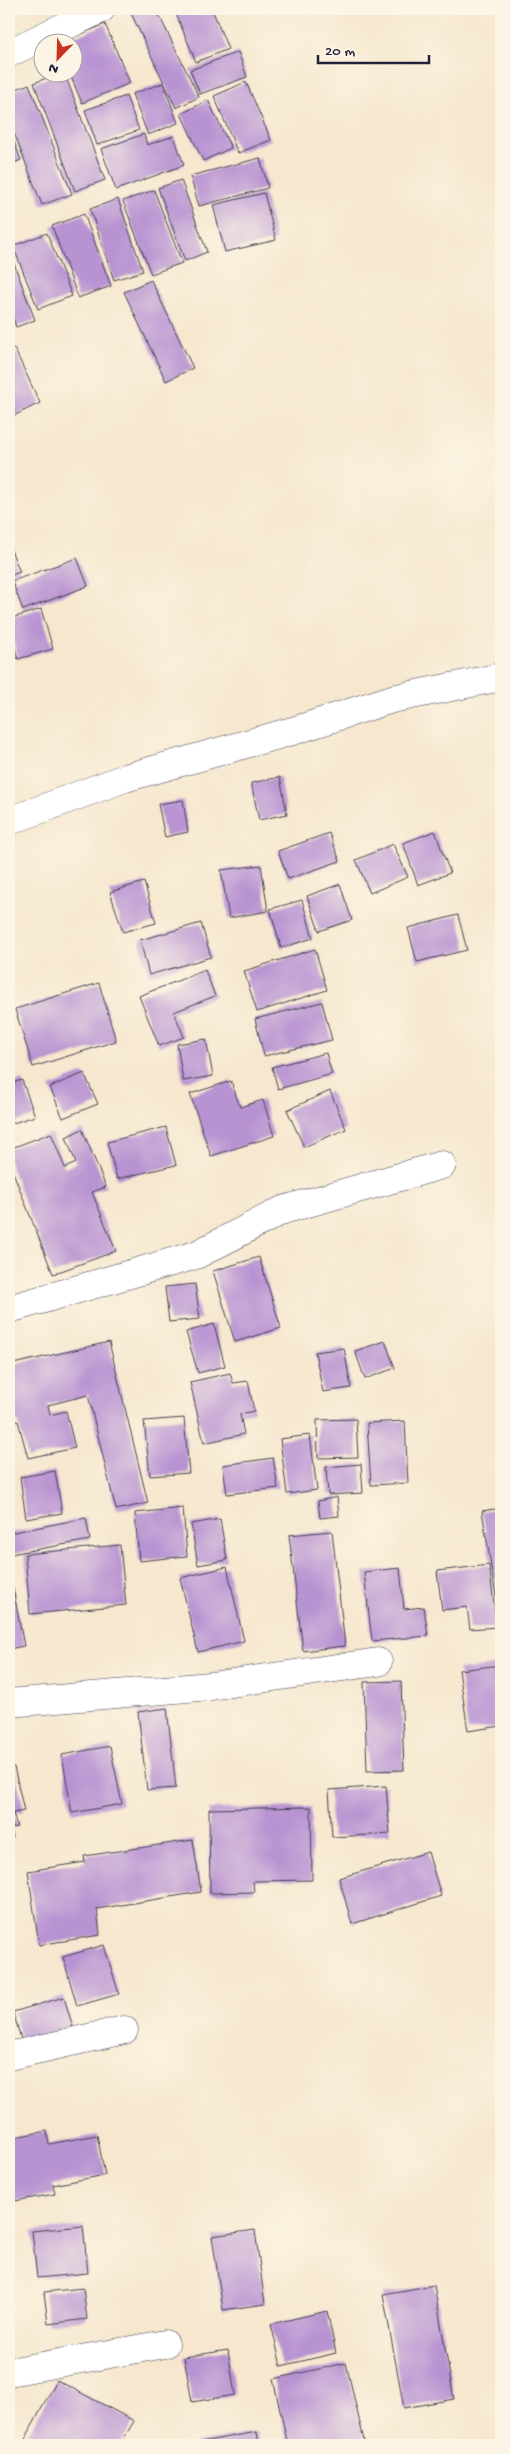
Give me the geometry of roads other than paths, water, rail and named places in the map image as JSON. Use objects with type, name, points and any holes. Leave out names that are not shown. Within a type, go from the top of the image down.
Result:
[{"type":"street","points":[[9,53],[101,9]]},
{"type":"street","points":[[9,821],[126,778],[296,730],[392,699],[501,677]]},
{"type":"street","points":[[9,1309],[196,1255],[283,1210],[442,1165]]},
{"type":"street","points":[[9,1703],[211,1686],[378,1662]]},
{"type":"street","points":[[9,2056],[124,2030]]},
{"type":"street","points":[[9,2372],[165,2344]]}]
